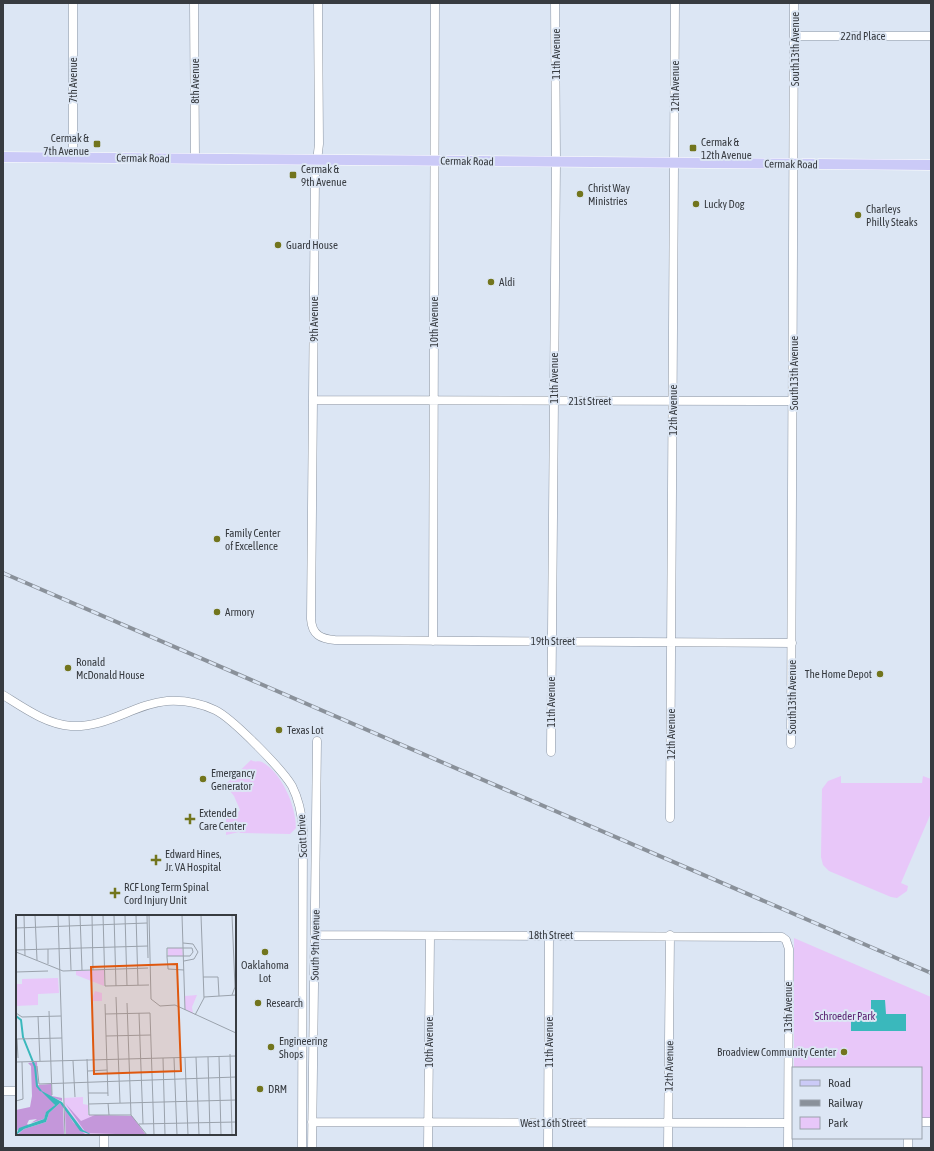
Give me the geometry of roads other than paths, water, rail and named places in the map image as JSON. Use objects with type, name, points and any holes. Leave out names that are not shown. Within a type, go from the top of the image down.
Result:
[{"type":"main road","name":"Cermak Road","points":[[3,157],[931,165]]},
{"type":"street","name":"7th Avenue","points":[[73,3],[73,158]]},
{"type":"street","name":"8th Avenue","points":[[194,3],[195,159]]},
{"type":"street","name":"9th Avenue","points":[[316,634],[313,631],[311,619],[315,185],[319,137],[318,3]]},
{"type":"street","name":"10th Avenue","points":[[432,641],[435,3]]},
{"type":"street","name":"11th Avenue","points":[[551,752],[556,162],[555,3]]},
{"type":"street","name":"12th Avenue","points":[[670,818],[675,3]]},
{"type":"street","name":"South13th Avenue","points":[[791,744],[795,164],[794,3]]},
{"type":"street","name":"22nd Place","points":[[795,36],[931,36]]},
{"type":"street","name":"21st Street","points":[[314,400],[793,401]]},
{"type":"street","name":"19th Street","points":[[316,634],[321,638],[335,640],[792,643]]},
{"type":"street","name":"Scott Drive","points":[[3,695],[44,718],[58,724],[72,726],[101,723],[148,705],[162,702],[179,701],[206,706],[231,722],[276,765],[291,785],[298,801],[303,830],[302,1148]]},
{"type":"street","name":"South 9th Avenue","points":[[312,1148],[317,741]]},
{"type":"street","name":"18th Street","points":[[315,935],[777,936],[786,940]]},
{"type":"street","name":"11th Avenue","points":[[548,1148],[549,935]]},
{"type":"street","name":"12th Avenue","points":[[668,1148],[670,935]]},
{"type":"street","name":"10th Avenue","points":[[428,1148],[430,936]]},
{"type":"street","name":"13th Avenue","points":[[786,940],[789,949],[790,1123],[788,1148]]},
{"type":"street","points":[[3,1091],[16,1091]]},
{"type":"street","name":"West 16th Street","points":[[312,1122],[790,1123]]},
{"type":"street","points":[[104,1135],[104,1148]]},
{"type":"water","points":[[871,1000],[885,1000],[886,1014],[906,1014],[906,1031],[851,1031],[851,1013],[871,1013]]},
{"type":"railway","points":[[3,573],[931,973]]},
{"type":"place","name":"Cermak & 7th Avenue","points":[[97,144]]},
{"type":"place","name":"Cermak & 12th Avenue","points":[[693,148]]},
{"type":"place","name":"Cermak & 9th Avenue","points":[[293,175]]},
{"type":"place","name":"Christ Way Ministries","points":[[580,194]]},
{"type":"place","name":"Lucky Dog","points":[[696,204]]},
{"type":"place","name":"Charleys Philly Steaks","points":[[858,215]]},
{"type":"place","name":"Guard House","points":[[278,245]]},
{"type":"place","name":"Aldi","points":[[491,282]]},
{"type":"place","name":"Family Center of Excellence","points":[[217,539]]},
{"type":"place","name":"Armory","points":[[217,612]]},
{"type":"place","name":"Ronald McDonald House","points":[[68,668]]},
{"type":"place","name":"The Home Depot","points":[[880,674]]},
{"type":"place","name":"Texas Lot","points":[[279,730]]},
{"type":"place","name":"Emergancy Generator","points":[[203,779]]},
{"type":"place","name":"Extended Care Center","points":[[190,819]]},
{"type":"place","name":"Edward Hines, Jr. VA Hospital","points":[[156,860]]},
{"type":"place","name":"RCF Long Term Spinal Cord Injury Unit","points":[[115,893]]},
{"type":"place","name":"Oaklahoma Lot","points":[[265,952]]},
{"type":"place","name":"Research","points":[[258,1003]]},
{"type":"place","name":"Engineering Shops","points":[[271,1047]]},
{"type":"place","name":"Broadview Community Center","points":[[844,1052]]},
{"type":"place","name":"DRM","points":[[260,1089]]},
{"type":"park label","name":"Schroeder Park","points":[[845,1016]]}]
